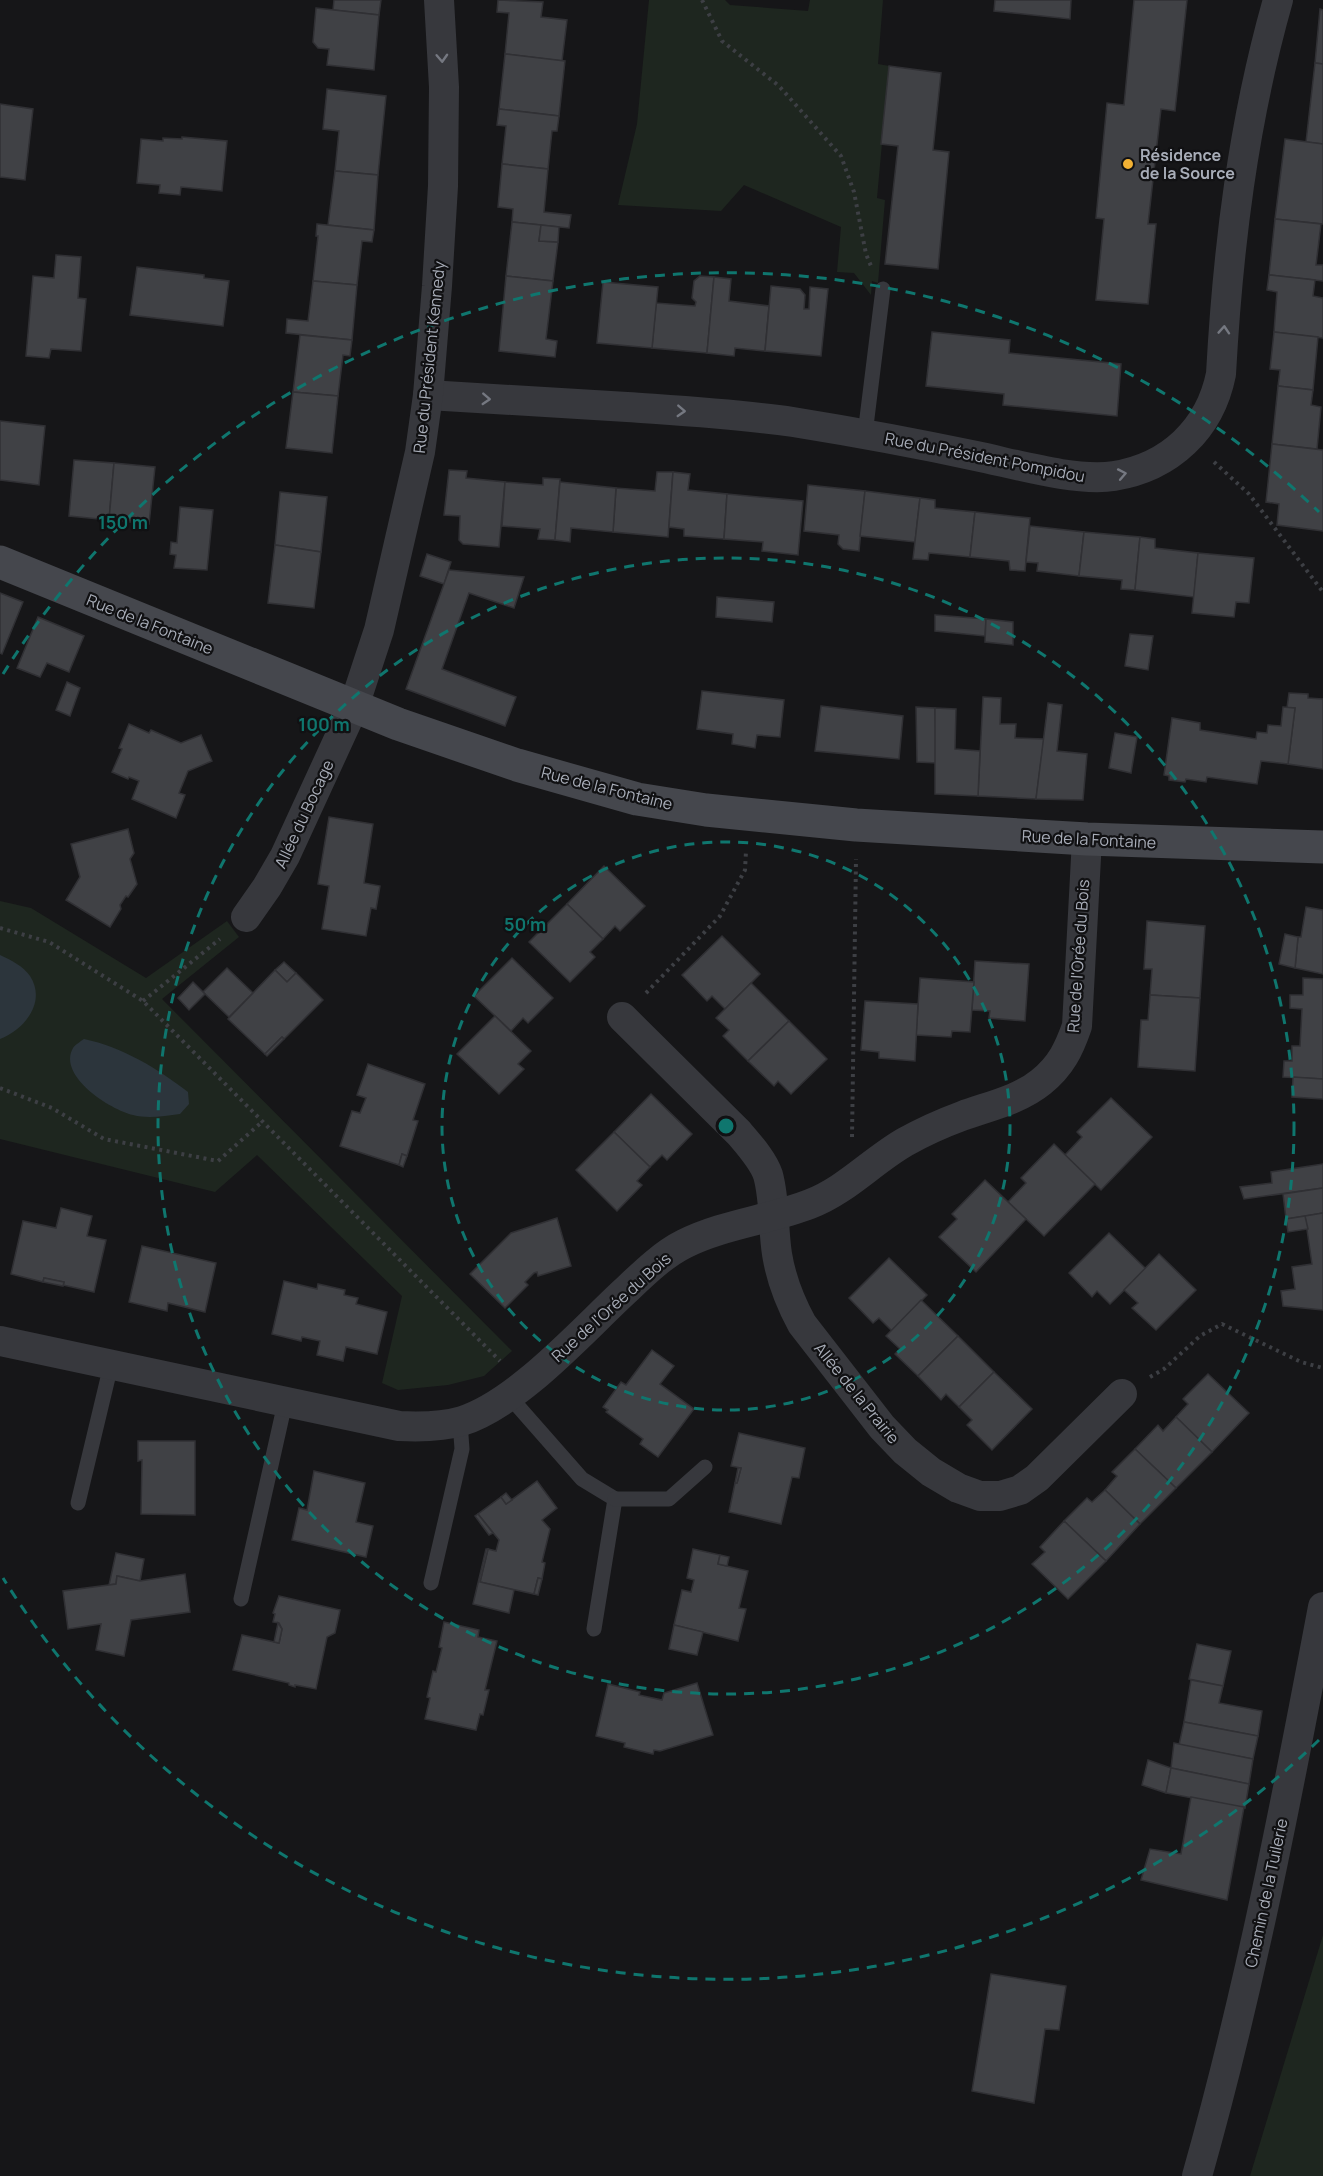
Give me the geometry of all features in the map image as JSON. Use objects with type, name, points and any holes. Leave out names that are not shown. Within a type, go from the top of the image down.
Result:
[{"type":"street","name":"Rue du Président Kennedy","points":[[354,706],[379,630],[394,570],[420,452],[428,395],[444,154],[444,87],[439,0]]},
{"type":"street","name":"Rue du Président Pompidou","points":[[428,395],[725,414],[865,434],[1094,478],[1136,472],[1158,462],[1188,438],[1208,414],[1217,394],[1221,374],[1233,220],[1241,165],[1258,78],[1278,0]]},
{"type":"street","name":"Rue de la Fontaine","points":[[0,561],[354,706],[467,748],[584,785],[672,805],[856,825],[1087,839],[1323,848]]},
{"type":"street","name":"Allée du Bocage","points":[[246,917],[285,856],[354,706]]},
{"type":"street","name":"Rue de l'Orée du Bois","points":[[0,1341],[399,1426],[424,1427],[460,1422],[487,1411],[516,1390],[656,1263],[681,1245],[704,1234],[812,1204],[905,1142],[933,1128],[1020,1095],[1040,1083],[1058,1067],[1070,1048],[1077,1026],[1087,839]]},
{"type":"street","name":"Allée de la Prairie","points":[[622,1017],[739,1133],[756,1153],[768,1174],[777,1254],[784,1284],[802,1324],[882,1427],[905,1451],[931,1472],[958,1488],[980,1496],[1000,1496],[1020,1490],[1037,1478],[1122,1394]]},
{"type":"street","name":"Chemin de la Tuilerie","points":[[1197,2176],[1234,2035],[1277,1847],[1323,1607]]},
{"type":"lane","points":[[865,434],[883,289]]},
{"type":"lane","points":[[78,1503],[111,1365]]},
{"type":"lane","points":[[516,1390],[582,1479],[615,1499],[669,1499],[705,1467]]},
{"type":"lane","points":[[240,1599],[285,1403]]},
{"type":"lane","points":[[431,1583],[462,1449],[460,1422]]},
{"type":"lane","points":[[594,1629],[615,1499]]},
{"type":"path","points":[[702,0],[722,41],[779,86],[841,156],[854,192],[866,254],[878,283],[883,289]]},
{"type":"path","points":[[1188,438],[1249,494],[1323,592]]},
{"type":"path","points":[[622,1017],[720,916],[746,870],[748,814]]},
{"type":"path","points":[[851,1180],[856,825]]},
{"type":"path","points":[[143,1000],[246,917]]},
{"type":"path","points":[[0,928],[49,942],[143,1000],[516,1390]]},
{"type":"path","points":[[0,1088],[52,1108],[105,1138],[218,1161],[262,1122]]},
{"type":"path","points":[[1122,1394],[1164,1369],[1200,1336],[1222,1324],[1301,1362],[1323,1368]]},
{"type":"shaded area","points":[[649,0],[725,0],[730,5],[808,11],[810,0],[883,0],[878,64],[889,66],[877,198],[885,200],[878,283],[872,281],[871,295],[854,273],[837,272],[841,227],[744,185],[721,211],[618,205],[637,124]]},
{"type":"shaded area","points":[[0,901],[31,908],[146,978],[227,921],[239,937],[162,999],[512,1351],[484,1376],[448,1385],[398,1390],[382,1383],[402,1296],[257,1155],[215,1192],[0,1139]]},
{"type":"shaded area","points":[[0,955],[27,972],[35,986],[36,996],[25,1022],[0,1039]]},
{"type":"shaded area","points":[[84,1039],[112,1047],[164,1075],[188,1092],[189,1104],[180,1114],[144,1117],[123,1112],[100,1099],[79,1080],[70,1059],[73,1048]]},
{"type":"shaded area","points":[[1323,1935],[1323,2176],[1250,2176]]},
{"type":"building","points":[[334,0],[381,0],[379,15],[333,10]]},
{"type":"building","points":[[498,0],[543,2],[541,17],[567,20],[562,61],[505,54],[509,13],[497,12]]},
{"type":"building","points":[[995,0],[1071,0],[1070,19],[994,11]]},
{"type":"building","name":"Résidence de la Source","points":[[1134,0],[1187,0],[1175,111],[1161,109],[1148,224],[1156,224],[1148,304],[1096,300],[1104,219],[1096,218],[1107,103],[1124,105]]},
{"type":"building","points":[[316,8],[379,15],[374,70],[327,65],[329,49],[318,48],[313,42]]},
{"type":"building","points":[[1320,9],[1323,10],[1323,64],[1315,63]]},
{"type":"building","points":[[505,54],[565,61],[559,116],[499,109]]},
{"type":"building","points":[[1315,63],[1323,64],[1323,144],[1306,142]]},
{"type":"building","points":[[889,66],[941,73],[933,150],[949,152],[938,269],[885,264],[898,146],[881,144]]},
{"type":"building","points":[[327,89],[386,96],[378,175],[335,171],[339,131],[323,129]]},
{"type":"building","points":[[0,104],[33,109],[25,180],[0,177]]},
{"type":"building","points":[[499,109],[559,116],[557,131],[552,131],[548,169],[502,164],[506,126],[497,125]]},
{"type":"building","points":[[182,137],[227,141],[222,191],[181,187],[180,195],[159,193],[160,185],[137,183],[141,139],[163,141],[163,138],[182,139]]},
{"type":"building","points":[[1285,139],[1323,144],[1323,224],[1275,219]]},
{"type":"building","points":[[502,164],[548,169],[544,212],[571,215],[569,228],[512,222],[513,209],[498,207]]},
{"type":"building","points":[[335,171],[378,175],[374,230],[328,225]]},
{"type":"building","points":[[1275,219],[1321,224],[1316,265],[1323,265],[1323,281],[1269,275]]},
{"type":"building","points":[[512,222],[541,225],[539,241],[558,242],[553,281],[506,276]]},
{"type":"building","points":[[317,224],[374,230],[372,242],[362,241],[357,285],[313,281],[318,236],[316,236]]},
{"type":"building","points":[[541,225],[559,227],[558,242],[539,241]]},
{"type":"building","points":[[56,255],[81,257],[78,298],[86,299],[81,351],[51,349],[49,358],[26,356],[33,276],[54,278]]},
{"type":"building","points":[[137,267],[204,275],[204,278],[229,281],[223,326],[130,315]]},
{"type":"building","points":[[1269,275],[1315,280],[1313,296],[1323,298],[1323,338],[1274,332],[1277,292],[1267,290]]},
{"type":"building","points":[[506,276],[553,281],[546,339],[557,341],[555,357],[499,351]]},
{"type":"building","points":[[700,276],[714,277],[707,353],[652,348],[656,303],[695,306],[696,302],[692,298],[694,281]]},
{"type":"building","points":[[714,277],[731,279],[729,301],[769,306],[765,351],[735,348],[734,356],[707,353]]},
{"type":"building","points":[[313,281],[357,285],[352,340],[286,333],[287,319],[308,321]]},
{"type":"building","points":[[603,282],[658,287],[652,348],[597,343]]},
{"type":"building","points":[[771,286],[800,289],[805,295],[804,309],[809,309],[810,287],[828,289],[821,356],[765,351]]},
{"type":"building","points":[[932,332],[1010,340],[1009,353],[1121,364],[1117,416],[1003,405],[1004,394],[926,386]]},
{"type":"building","points":[[1274,332],[1318,337],[1313,390],[1278,386],[1280,370],[1270,369]]},
{"type":"building","points":[[300,335],[352,340],[350,356],[343,355],[338,396],[293,392]]},
{"type":"building","points":[[1278,386],[1313,390],[1311,405],[1321,407],[1317,449],[1272,444]]},
{"type":"building","points":[[293,392],[338,396],[332,453],[286,448]]},
{"type":"building","points":[[0,421],[45,426],[39,485],[0,480]]},
{"type":"building","points":[[1272,444],[1323,450],[1323,531],[1277,525],[1279,504],[1266,502]]},
{"type":"building","points":[[74,460],[114,463],[109,520],[69,516]]},
{"type":"building","points":[[114,463],[155,467],[149,524],[109,520]]},
{"type":"building","points":[[449,470],[467,471],[466,478],[505,482],[499,547],[463,544],[459,540],[460,516],[444,515]]},
{"type":"building","points":[[657,472],[673,472],[668,537],[613,532],[616,488],[655,491]]},
{"type":"building","points":[[673,472],[690,474],[688,490],[727,494],[724,539],[684,536],[684,529],[669,527]]},
{"type":"building","points":[[543,478],[560,479],[555,540],[538,539],[540,529],[502,526],[505,482],[543,485]]},
{"type":"building","points":[[560,482],[616,488],[613,532],[571,528],[570,542],[555,540]]},
{"type":"building","points":[[808,485],[865,491],[859,551],[843,549],[838,544],[839,535],[804,531]]},
{"type":"building","points":[[865,491],[920,498],[915,542],[860,536]]},
{"type":"building","points":[[280,492],[327,497],[321,552],[275,545]]},
{"type":"building","points":[[727,494],[803,501],[798,555],[762,551],[763,542],[724,539]]},
{"type":"building","points":[[920,498],[935,500],[935,508],[975,512],[970,557],[929,553],[928,560],[913,559]]},
{"type":"building","points":[[180,507],[213,510],[207,570],[174,568],[176,555],[170,554],[171,542],[177,543]]},
{"type":"building","points":[[975,512],[1030,518],[1025,571],[1010,570],[1009,561],[970,557]]},
{"type":"building","points":[[1030,526],[1084,532],[1079,576],[1037,571],[1038,563],[1026,562]]},
{"type":"building","points":[[1084,532],[1140,537],[1135,590],[1121,589],[1122,580],[1079,576]]},
{"type":"building","points":[[1140,537],[1155,539],[1155,548],[1198,553],[1194,597],[1135,590]]},
{"type":"building","points":[[275,545],[321,552],[314,608],[268,603]]},
{"type":"building","points":[[1198,553],[1254,558],[1249,603],[1236,602],[1234,617],[1192,613]]},
{"type":"building","points":[[427,554],[451,562],[444,584],[420,576]]},
{"type":"building","points":[[449,570],[524,577],[514,608],[469,593],[442,669],[516,697],[505,726],[406,689]]},
{"type":"building","points":[[0,593],[23,602],[2,654],[0,653]]},
{"type":"building","points":[[717,597],[774,602],[772,622],[716,617]]},
{"type":"building","points":[[935,615],[986,619],[985,636],[935,631]]},
{"type":"building","points":[[38,617],[84,636],[69,672],[47,663],[40,677],[17,668]]},
{"type":"building","points":[[986,619],[1013,622],[1013,645],[985,642]]},
{"type":"building","points":[[1130,634],[1153,636],[1148,670],[1125,666]]},
{"type":"building","points":[[67,682],[80,688],[70,716],[56,710]]},
{"type":"building","points":[[702,691],[784,700],[780,737],[757,735],[755,748],[732,744],[733,734],[697,729]]},
{"type":"building","points":[[1289,693],[1308,694],[1308,698],[1323,699],[1323,769],[1288,764],[1295,708],[1287,708]]},
{"type":"building","points":[[983,697],[1001,698],[1000,724],[1016,724],[1015,738],[1044,739],[1036,799],[978,796]]},
{"type":"building","points":[[1048,703],[1062,705],[1057,751],[1087,754],[1083,800],[1036,799]]},
{"type":"building","points":[[821,706],[903,716],[899,759],[815,751]]},
{"type":"building","points":[[916,707],[935,708],[937,763],[917,762]]},
{"type":"building","points":[[1283,707],[1295,708],[1288,764],[1261,761],[1257,784],[1207,777],[1206,782],[1186,779],[1185,782],[1169,780],[1169,776],[1164,775],[1172,718],[1200,723],[1200,730],[1256,739],[1257,732],[1267,733],[1268,725],[1281,726]]},
{"type":"building","points":[[935,708],[956,709],[955,749],[980,751],[978,796],[935,794]]},
{"type":"building","points":[[129,724],[149,733],[151,730],[181,743],[201,735],[212,761],[188,771],[179,793],[185,795],[176,818],[132,799],[139,781],[112,772]]},
{"type":"building","points":[[1115,733],[1137,737],[1131,773],[1109,768]]},
{"type":"building","points":[[329,817],[373,824],[364,883],[380,886],[376,909],[371,908],[366,936],[322,929],[329,886],[318,884]]},
{"type":"building","points":[[128,829],[134,853],[130,859],[137,884],[120,905],[121,909],[110,927],[66,900],[80,877],[71,844]]},
{"type":"building","points":[[604,866],[645,906],[620,931],[615,926],[603,939],[567,904]]},
{"type":"building","points":[[567,904],[603,939],[590,952],[595,957],[570,982],[529,942]]},
{"type":"building","points":[[1306,907],[1323,910],[1323,974],[1295,968],[1298,937],[1301,937]]},
{"type":"building","points":[[1147,921],[1205,926],[1200,998],[1150,995],[1152,969],[1144,969]]},
{"type":"building","points":[[1285,934],[1298,937],[1295,968],[1279,964]]},
{"type":"building","points":[[722,936],[760,974],[725,1009],[712,996],[707,1001],[682,975]]},
{"type":"building","points":[[512,958],[553,998],[528,1023],[523,1018],[511,1031],[474,996]]},
{"type":"building","points":[[975,961],[1029,964],[1025,1021],[989,1018],[990,1011],[972,1010]]},
{"type":"building","points":[[284,962],[296,973],[287,982],[275,970]]},
{"type":"building","points":[[227,968],[253,993],[229,1017],[203,992]]},
{"type":"building","points":[[275,970],[287,982],[296,973],[323,1000],[284,1039],[282,1037],[265,1054],[228,1019]]},
{"type":"building","points":[[920,978],[974,982],[970,1032],[952,1031],[951,1037],[916,1035]]},
{"type":"building","points":[[1303,978],[1323,979],[1323,1079],[1283,1077],[1284,1061],[1292,1061],[1292,1046],[1300,1046],[1302,1009],[1290,1008],[1290,995],[1303,995]]},
{"type":"building","points":[[193,982],[205,994],[189,1010],[178,998]]},
{"type":"building","points":[[751,983],[789,1021],[748,1061],[723,1036],[729,1030],[716,1018]]},
{"type":"building","points":[[1150,995],[1200,998],[1195,1071],[1138,1067],[1141,1020],[1148,1020]]},
{"type":"building","points":[[865,1001],[918,1004],[915,1061],[879,1058],[879,1052],[861,1050]]},
{"type":"building","points":[[495,1016],[531,1051],[518,1064],[524,1069],[499,1094],[457,1054]]},
{"type":"building","points":[[789,1021],[827,1059],[791,1094],[778,1081],[774,1086],[748,1061]]},
{"type":"building","points":[[282,1037],[284,1039],[267,1056],[265,1054]]},
{"type":"building","points":[[368,1064],[425,1084],[413,1120],[418,1121],[407,1156],[402,1154],[399,1165],[340,1146],[352,1111],[360,1113],[366,1098],[357,1095]]},
{"type":"building","points":[[1293,1077],[1323,1079],[1323,1099],[1292,1097]]},
{"type":"building","points":[[651,1094],[692,1134],[667,1160],[662,1155],[650,1167],[614,1132]]},
{"type":"building","points":[[1111,1098],[1152,1137],[1101,1190],[1065,1155],[1082,1137],[1077,1132]]},
{"type":"building","points":[[614,1132],[650,1167],[637,1181],[642,1185],[617,1211],[576,1170]]},
{"type":"building","points":[[1054,1144],[1095,1184],[1044,1236],[1008,1202],[1026,1183],[1021,1178]]},
{"type":"building","points":[[402,1154],[407,1156],[403,1167],[399,1165]]},
{"type":"building","points":[[1323,1164],[1323,1188],[1244,1199],[1240,1187],[1272,1183],[1271,1172]]},
{"type":"building","points":[[985,1180],[1026,1219],[976,1272],[939,1237],[957,1219],[952,1214]]},
{"type":"building","points":[[1323,1188],[1323,1213],[1286,1219],[1283,1194]]},
{"type":"building","points":[[61,1208],[92,1216],[87,1236],[106,1240],[94,1292],[63,1285],[64,1282],[44,1278],[43,1282],[11,1274],[23,1221],[56,1228]]},
{"type":"building","points":[[1323,1213],[1323,1310],[1283,1306],[1281,1291],[1295,1289],[1292,1267],[1312,1264],[1305,1216]]},
{"type":"building","points":[[1305,1216],[1308,1229],[1288,1232],[1286,1219]]},
{"type":"building","points":[[557,1218],[571,1266],[538,1276],[537,1272],[534,1273],[525,1282],[528,1285],[505,1308],[470,1274],[511,1233]]},
{"type":"building","points":[[1109,1233],[1146,1269],[1110,1304],[1097,1291],[1092,1297],[1069,1273]]},
{"type":"building","points":[[142,1246],[216,1263],[205,1312],[168,1303],[167,1311],[129,1302]]},
{"type":"building","points":[[1159,1254],[1196,1290],[1156,1330],[1132,1308],[1138,1303],[1124,1290]]},
{"type":"building","points":[[889,1258],[927,1295],[892,1331],[879,1318],[873,1323],[849,1298]]},
{"type":"building","points":[[44,1278],[64,1282],[63,1286],[43,1282]]},
{"type":"building","points":[[284,1281],[317,1289],[318,1284],[345,1290],[344,1295],[358,1298],[356,1304],[387,1312],[377,1354],[346,1347],[343,1361],[317,1355],[320,1341],[302,1337],[301,1341],[272,1334]]},
{"type":"building","points":[[921,1300],[958,1336],[918,1376],[895,1354],[900,1349],[886,1336]]},
{"type":"building","points":[[958,1336],[994,1372],[959,1407],[946,1394],[941,1400],[918,1376]]},
{"type":"building","points":[[652,1350],[674,1366],[660,1384],[694,1409],[658,1457],[640,1444],[643,1439],[606,1412],[608,1410],[603,1407],[621,1382],[626,1385]]},
{"type":"building","points":[[994,1372],[1032,1409],[992,1450],[967,1425],[972,1420],[959,1407]]},
{"type":"building","points":[[1208,1374],[1249,1413],[1212,1452],[1176,1417],[1188,1404],[1183,1399]]},
{"type":"building","points":[[1176,1417],[1212,1452],[1176,1488],[1135,1449],[1158,1425],[1163,1431]]},
{"type":"building","points":[[739,1433],[805,1448],[799,1478],[792,1477],[781,1524],[729,1512],[735,1483],[737,1483],[741,1468],[731,1466]]},
{"type":"building","points":[[138,1441],[195,1441],[195,1515],[141,1514],[142,1460],[138,1461]]},
{"type":"building","points":[[1135,1449],[1176,1488],[1140,1524],[1105,1490],[1117,1476],[1112,1472]]},
{"type":"building","points":[[738,1468],[741,1468],[737,1483],[735,1483]]},
{"type":"building","points":[[314,1471],[365,1483],[356,1522],[373,1526],[366,1557],[292,1540],[299,1508],[307,1510]]},
{"type":"building","points":[[537,1481],[557,1508],[542,1520],[550,1529],[542,1562],[545,1563],[542,1579],[538,1578],[534,1594],[480,1582],[488,1549],[496,1551],[499,1540],[478,1514],[501,1497],[506,1504]]},
{"type":"building","points":[[1105,1490],[1140,1524],[1106,1561],[1064,1521],[1087,1498],[1092,1502]]},
{"type":"building","points":[[506,1493],[512,1500],[506,1504],[501,1497]]},
{"type":"building","points":[[478,1514],[493,1533],[489,1535],[475,1516]]},
{"type":"building","points":[[1064,1521],[1106,1561],[1068,1599],[1032,1564],[1045,1552],[1040,1547]]},
{"type":"building","points":[[486,1549],[488,1549],[480,1582],[514,1590],[509,1613],[473,1604]]},
{"type":"building","points":[[693,1549],[720,1555],[718,1564],[748,1571],[739,1608],[746,1609],[738,1641],[674,1625],[682,1590],[691,1592],[694,1580],[687,1578]]},
{"type":"building","points":[[116,1553],[144,1559],[140,1581],[117,1576],[116,1584],[109,1585]]},
{"type":"building","points":[[720,1555],[729,1557],[727,1566],[718,1564]]},
{"type":"building","points":[[185,1574],[190,1612],[131,1620],[124,1656],[96,1650],[101,1624],[68,1629],[63,1591],[116,1584],[117,1576],[140,1581]]},
{"type":"building","points":[[538,1578],[542,1579],[538,1595],[534,1594]]},
{"type":"building","points":[[279,1596],[340,1610],[335,1633],[327,1637],[316,1689],[295,1685],[295,1687],[289,1683],[233,1670],[242,1635],[279,1643],[282,1629],[279,1623],[273,1622],[275,1614],[273,1613]]},
{"type":"building","points":[[444,1622],[479,1630],[478,1637],[497,1641],[485,1690],[489,1690],[483,1715],[480,1714],[476,1730],[425,1719],[433,1671],[436,1672],[442,1648],[439,1647]]},
{"type":"building","points":[[278,1623],[282,1629],[279,1643],[274,1642]]},
{"type":"building","points":[[674,1625],[703,1632],[697,1655],[669,1649]]},
{"type":"building","points":[[1197,1644],[1231,1651],[1223,1686],[1189,1679]]},
{"type":"building","points":[[1191,1680],[1223,1686],[1219,1703],[1262,1711],[1258,1736],[1184,1722]]},
{"type":"building","points":[[697,1683],[713,1735],[660,1751],[654,1750],[653,1754],[624,1747],[625,1743],[596,1736],[608,1684],[662,1700],[664,1693]]},
{"type":"building","points":[[1184,1722],[1258,1736],[1253,1759],[1179,1745]]},
{"type":"building","points":[[1174,1743],[1253,1759],[1249,1784],[1171,1768]]},
{"type":"building","points":[[1148,1760],[1171,1768],[1166,1793],[1142,1785]]},
{"type":"building","points":[[1171,1768],[1249,1784],[1245,1808],[1166,1793]]},
{"type":"building","points":[[1191,1797],[1244,1807],[1227,1900],[1141,1880],[1150,1849],[1181,1854]]},
{"type":"building","points":[[991,1974],[1066,1986],[1059,2030],[1045,2029],[1034,2103],[972,2091]]},
{"type":"place","name":"Résidence de la Source","points":[[1128,164]]}]
